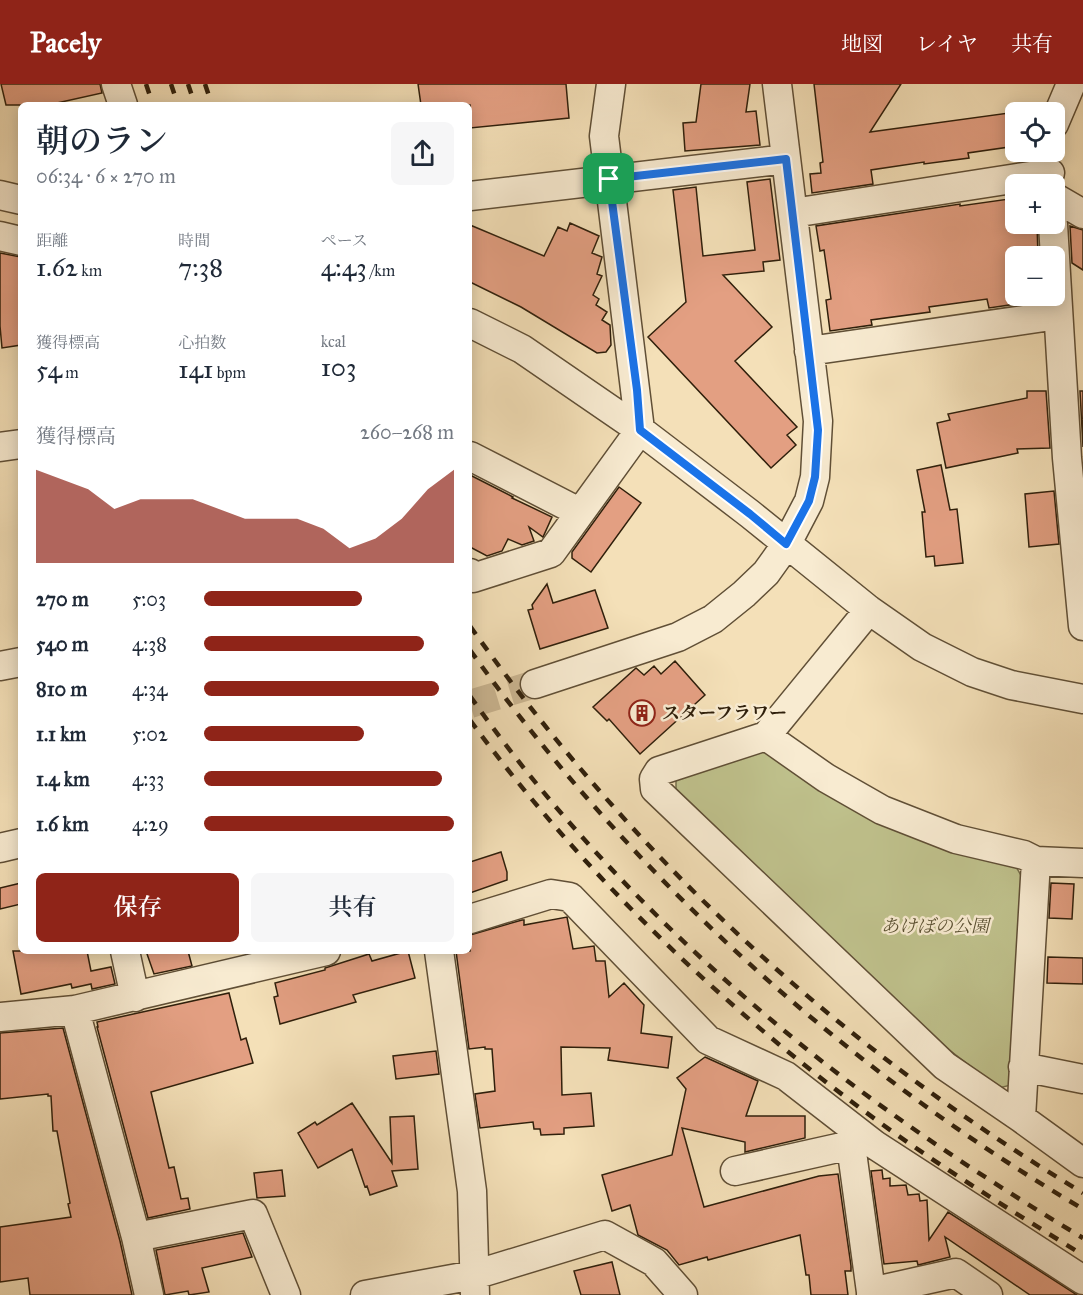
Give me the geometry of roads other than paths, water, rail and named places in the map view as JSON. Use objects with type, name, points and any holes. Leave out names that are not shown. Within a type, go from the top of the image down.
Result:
[{"type":"street","points":[[116,84],[122,102]]},
{"type":"street","points":[[472,576],[473,578],[551,553],[640,430],[637,390],[603,136],[611,84]]},
{"type":"street","points":[[535,684],[678,636],[712,619],[766,573],[786,544],[809,501],[815,477],[818,421],[777,84]]},
{"type":"street","points":[[1063,102],[1071,84]]},
{"type":"street","points":[[472,196],[786,159]]},
{"type":"street","points":[[793,213],[1005,184]]},
{"type":"street","points":[[1065,193],[1083,214]]},
{"type":"street","points":[[0,195],[18,199]]},
{"type":"street","points":[[1054,234],[1058,315],[1073,384],[1066,458],[1083,626]]},
{"type":"street","points":[[0,236],[18,240]]},
{"type":"street","points":[[809,351],[1058,315]]},
{"type":"street","points":[[472,324],[522,349],[640,430],[750,514],[869,610],[922,647],[972,672],[1011,685],[1083,699]]},
{"type":"street","points":[[0,447],[18,444]]},
{"type":"street","points":[[472,457],[579,512]]},
{"type":"street","points":[[869,610],[766,736],[659,771],[654,779],[655,789],[945,1066],[1083,1163]]},
{"type":"street","points":[[0,666],[18,663]]},
{"type":"street","points":[[766,736],[826,778],[882,810],[956,839],[1024,855],[1035,861],[1083,863]]},
{"type":"street","points":[[0,848],[18,844]]},
{"type":"street","points":[[1020,1118],[1035,861]]},
{"type":"street","points":[[472,918],[551,894],[570,897],[708,1040],[786,1076],[854,1138],[875,1145],[1083,1280]]},
{"type":"street","points":[[126,954],[135,997]]},
{"type":"street","points":[[0,1017],[75,1010],[314,954]]},
{"type":"street","points":[[441,963],[472,1191],[475,1285]]},
{"type":"street","points":[[75,1010],[136,1237],[149,1295]]},
{"type":"street","points":[[1023,1067],[1083,1079]]},
{"type":"street","points":[[735,1171],[854,1138]]},
{"type":"street","points":[[854,1138],[871,1293],[956,1273],[984,1294]]},
{"type":"street","points":[[136,1237],[253,1214],[286,1295]]},
{"type":"street","points":[[365,1295],[475,1285],[605,1235],[654,1262],[683,1295]]},
{"type":"tunnel","points":[[472,703],[535,684]]},
{"type":"railway","points":[[146,84],[152,102]]},
{"type":"railway","points":[[171,84],[177,102]]},
{"type":"railway","points":[[188,84],[194,102]]},
{"type":"railway","points":[[205,84],[211,102]]},
{"type":"railway","points":[[472,629],[534,712],[602,793],[672,870],[746,942],[906,1075],[993,1136],[1083,1193]]},
{"type":"railway","points":[[472,653],[533,734],[601,814],[672,890],[747,962],[826,1030],[908,1094],[994,1154],[1083,1209]]},
{"type":"railway","points":[[472,699],[548,798],[591,847],[682,940],[729,984],[828,1066],[890,1112],[985,1177],[1083,1238]]},
{"type":"railway","points":[[472,723],[559,831],[607,884],[709,984],[818,1076],[875,1119],[978,1189],[1083,1255]]},
{"type":"place","name":"スターフラワー","points":[[642,713]]},
{"type":"park label","name":"あけぼの公園","points":[[935,926]]}]
